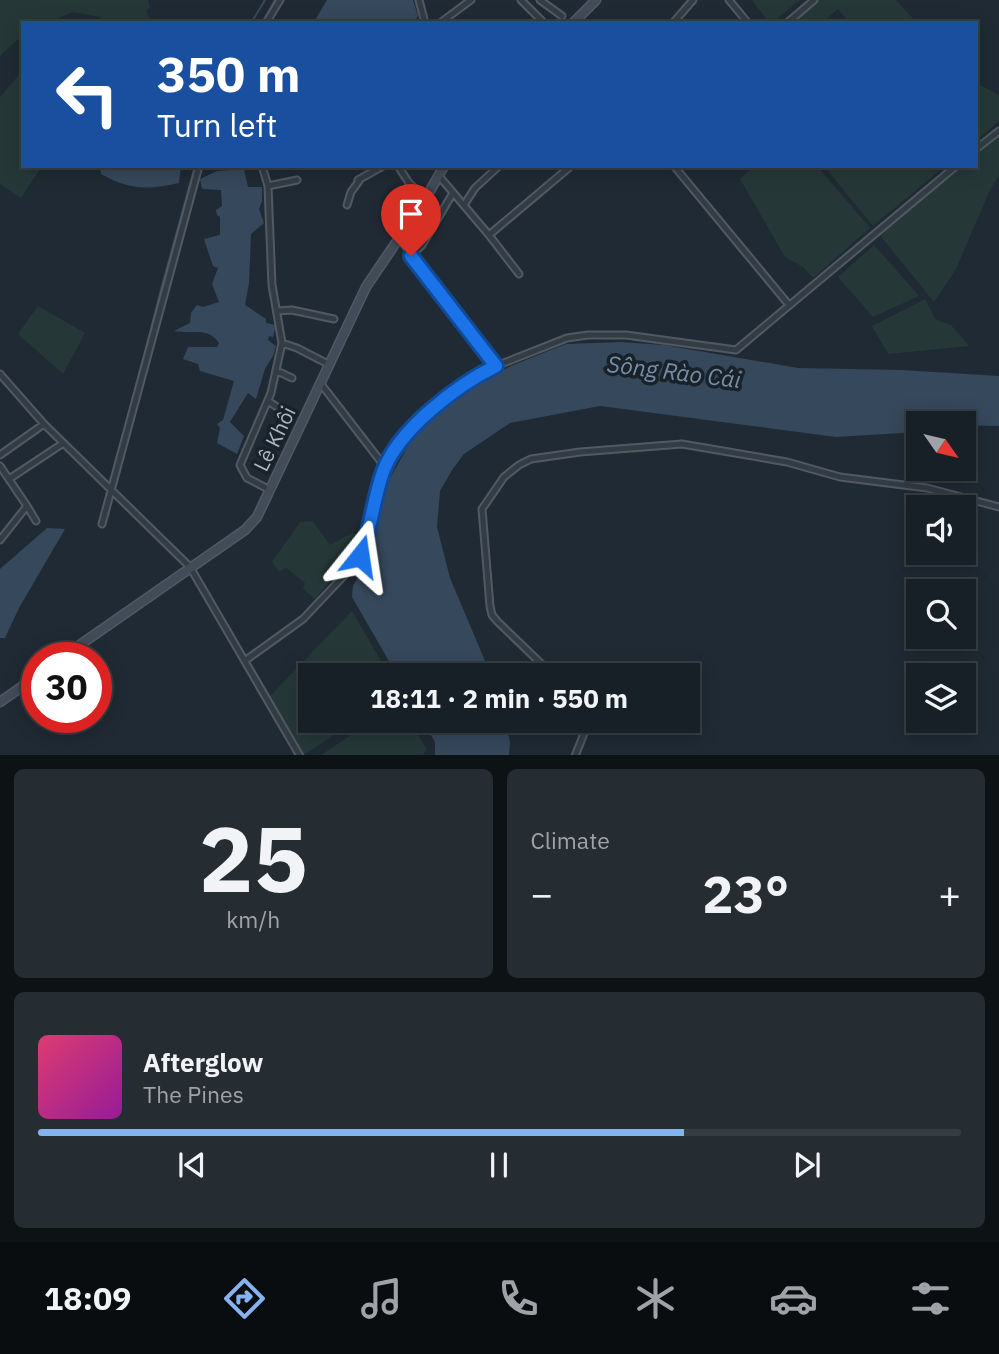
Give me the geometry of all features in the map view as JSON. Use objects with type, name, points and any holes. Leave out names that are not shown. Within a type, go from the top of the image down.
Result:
[{"type":"street","points":[[268,21],[280,0]]},
{"type":"street","points":[[419,0],[424,21]]},
{"type":"street","points":[[443,21],[471,0]]},
{"type":"street","points":[[521,0],[542,21]]},
{"type":"street","points":[[529,8],[538,0],[562,16]]},
{"type":"street","points":[[575,21],[596,0]]},
{"type":"street","points":[[674,21],[693,0]]},
{"type":"street","points":[[729,0],[746,21]]},
{"type":"street","points":[[790,21],[814,0]]},
{"type":"street","points":[[678,16],[682,21]]},
{"type":"street","points":[[978,147],[999,131]]},
{"type":"street","points":[[102,524],[198,168]]},
{"type":"street","points":[[263,168],[268,186],[272,276],[282,343],[268,401],[240,465],[247,478],[270,490]]},
{"type":"street","points":[[346,205],[359,180],[377,168]]},
{"type":"street","points":[[399,168],[409,183],[426,198]]},
{"type":"street","name":"Lê Khôi","points":[[84,642],[252,523],[366,287],[443,168]]},
{"type":"street","points":[[464,205],[475,188],[497,168]]},
{"type":"street","points":[[489,235],[569,168]]},
{"type":"street","points":[[676,168],[789,305]]},
{"type":"street","points":[[246,660],[303,619],[356,563],[385,467],[422,418],[464,383],[496,366],[567,338],[588,335],[626,335],[736,350],[954,168]]},
{"type":"street","points":[[439,176],[519,274]]},
{"type":"street","points":[[268,186],[297,180]]},
{"type":"street","points":[[411,256],[422,244],[453,193]]},
{"type":"street","points":[[399,238],[496,366]]},
{"type":"street","points":[[277,311],[292,310],[334,319]]},
{"type":"street","points":[[282,343],[330,365]]},
{"type":"street","points":[[276,371],[292,378]]},
{"type":"street","points":[[0,374],[62,444],[190,567],[300,755]]},
{"type":"street","points":[[321,384],[385,467]]},
{"type":"street","points":[[268,401],[279,409]]},
{"type":"street","points":[[0,455],[44,424]]},
{"type":"street","points":[[9,479],[62,444]]},
{"type":"street","points":[[541,663],[492,615],[482,509],[504,477],[527,461],[580,452],[689,444],[787,462],[837,477],[927,488],[999,507]]},
{"type":"street","points":[[0,466],[36,521]]},
{"type":"street","points":[[0,540],[27,506]]},
{"type":"street","points":[[0,702],[21,687]]},
{"type":"street","points":[[575,755],[584,733]]},
{"type":"green space","points":[[0,0],[148,0],[150,8],[146,10],[151,21],[102,21],[100,17],[73,12],[53,21],[21,21],[21,39],[0,56]]},
{"type":"green space","points":[[752,0],[800,0],[774,21],[768,21]]},
{"type":"green space","points":[[816,0],[896,0],[915,21],[848,21],[838,9],[824,21],[799,21],[796,17]]},
{"type":"green space","points":[[21,72],[21,168],[41,168],[21,198],[0,184],[0,97]]},
{"type":"green space","points":[[978,84],[999,95],[999,121],[978,139]]},
{"type":"green space","points":[[999,134],[999,175],[956,269],[934,302],[879,234],[961,168],[978,168],[978,153]]},
{"type":"green space","points":[[752,168],[819,168],[870,228],[813,278],[803,267],[785,257],[740,179]]},
{"type":"green space","points":[[826,168],[943,168],[873,226]]},
{"type":"green space","points":[[874,245],[919,296],[873,317],[838,277]]},
{"type":"green space","points":[[925,299],[936,320],[951,325],[969,346],[888,354],[872,326]]},
{"type":"green space","points":[[38,306],[85,333],[63,374],[18,334]]},
{"type":"green space","points":[[313,521],[330,545],[352,533],[358,536],[352,554],[315,599],[303,589],[305,583],[286,568],[279,572],[272,562],[300,522]]},
{"type":"green space","points":[[352,611],[382,663],[302,663]]},
{"type":"green space","points":[[298,667],[298,733],[337,733],[304,755],[270,696]]},
{"type":"green space","points":[[354,733],[416,733],[427,749],[423,755],[321,755]]},
{"type":"water","points":[[327,0],[413,0],[418,16],[415,21],[315,20]]},
{"type":"water","points":[[100,168],[181,168],[179,183],[158,187],[130,186],[101,174]]},
{"type":"water","points":[[244,169],[248,187],[262,187],[259,209],[264,223],[251,234],[249,283],[245,305],[266,319],[266,323],[276,325],[273,337],[269,336],[268,340],[276,346],[265,369],[256,399],[248,393],[230,422],[244,436],[237,454],[217,443],[220,428],[217,424],[223,420],[234,381],[200,371],[198,364],[183,359],[188,347],[217,347],[219,343],[204,333],[174,331],[190,323],[191,313],[197,305],[203,307],[219,302],[212,284],[218,268],[213,266],[204,239],[220,235],[220,217],[216,210],[222,206],[221,190],[202,189],[200,179],[217,171]]},
{"type":"water","name":"Sông Rào Cái","points":[[621,342],[664,345],[798,368],[902,370],[999,376],[999,426],[976,425],[976,411],[906,411],[906,433],[836,437],[600,406],[510,423],[464,454],[440,491],[437,527],[450,578],[486,663],[390,663],[352,597],[353,586],[367,559],[390,478],[421,423],[466,391],[511,366],[566,344]]},
{"type":"water","points":[[47,528],[65,529],[19,608],[5,638],[0,638],[0,569]]},
{"type":"water","points":[[430,733],[508,733],[509,755],[435,755],[435,742]]},
{"type":"waterway","points":[[252,21],[265,0]]},
{"type":"waterway","points":[[263,21],[275,0]]},
{"type":"waterway","points":[[137,385],[194,168]]},
{"type":"route","points":[[360,556],[385,467],[404,439],[422,418],[454,391],[496,366],[411,256]]}]
